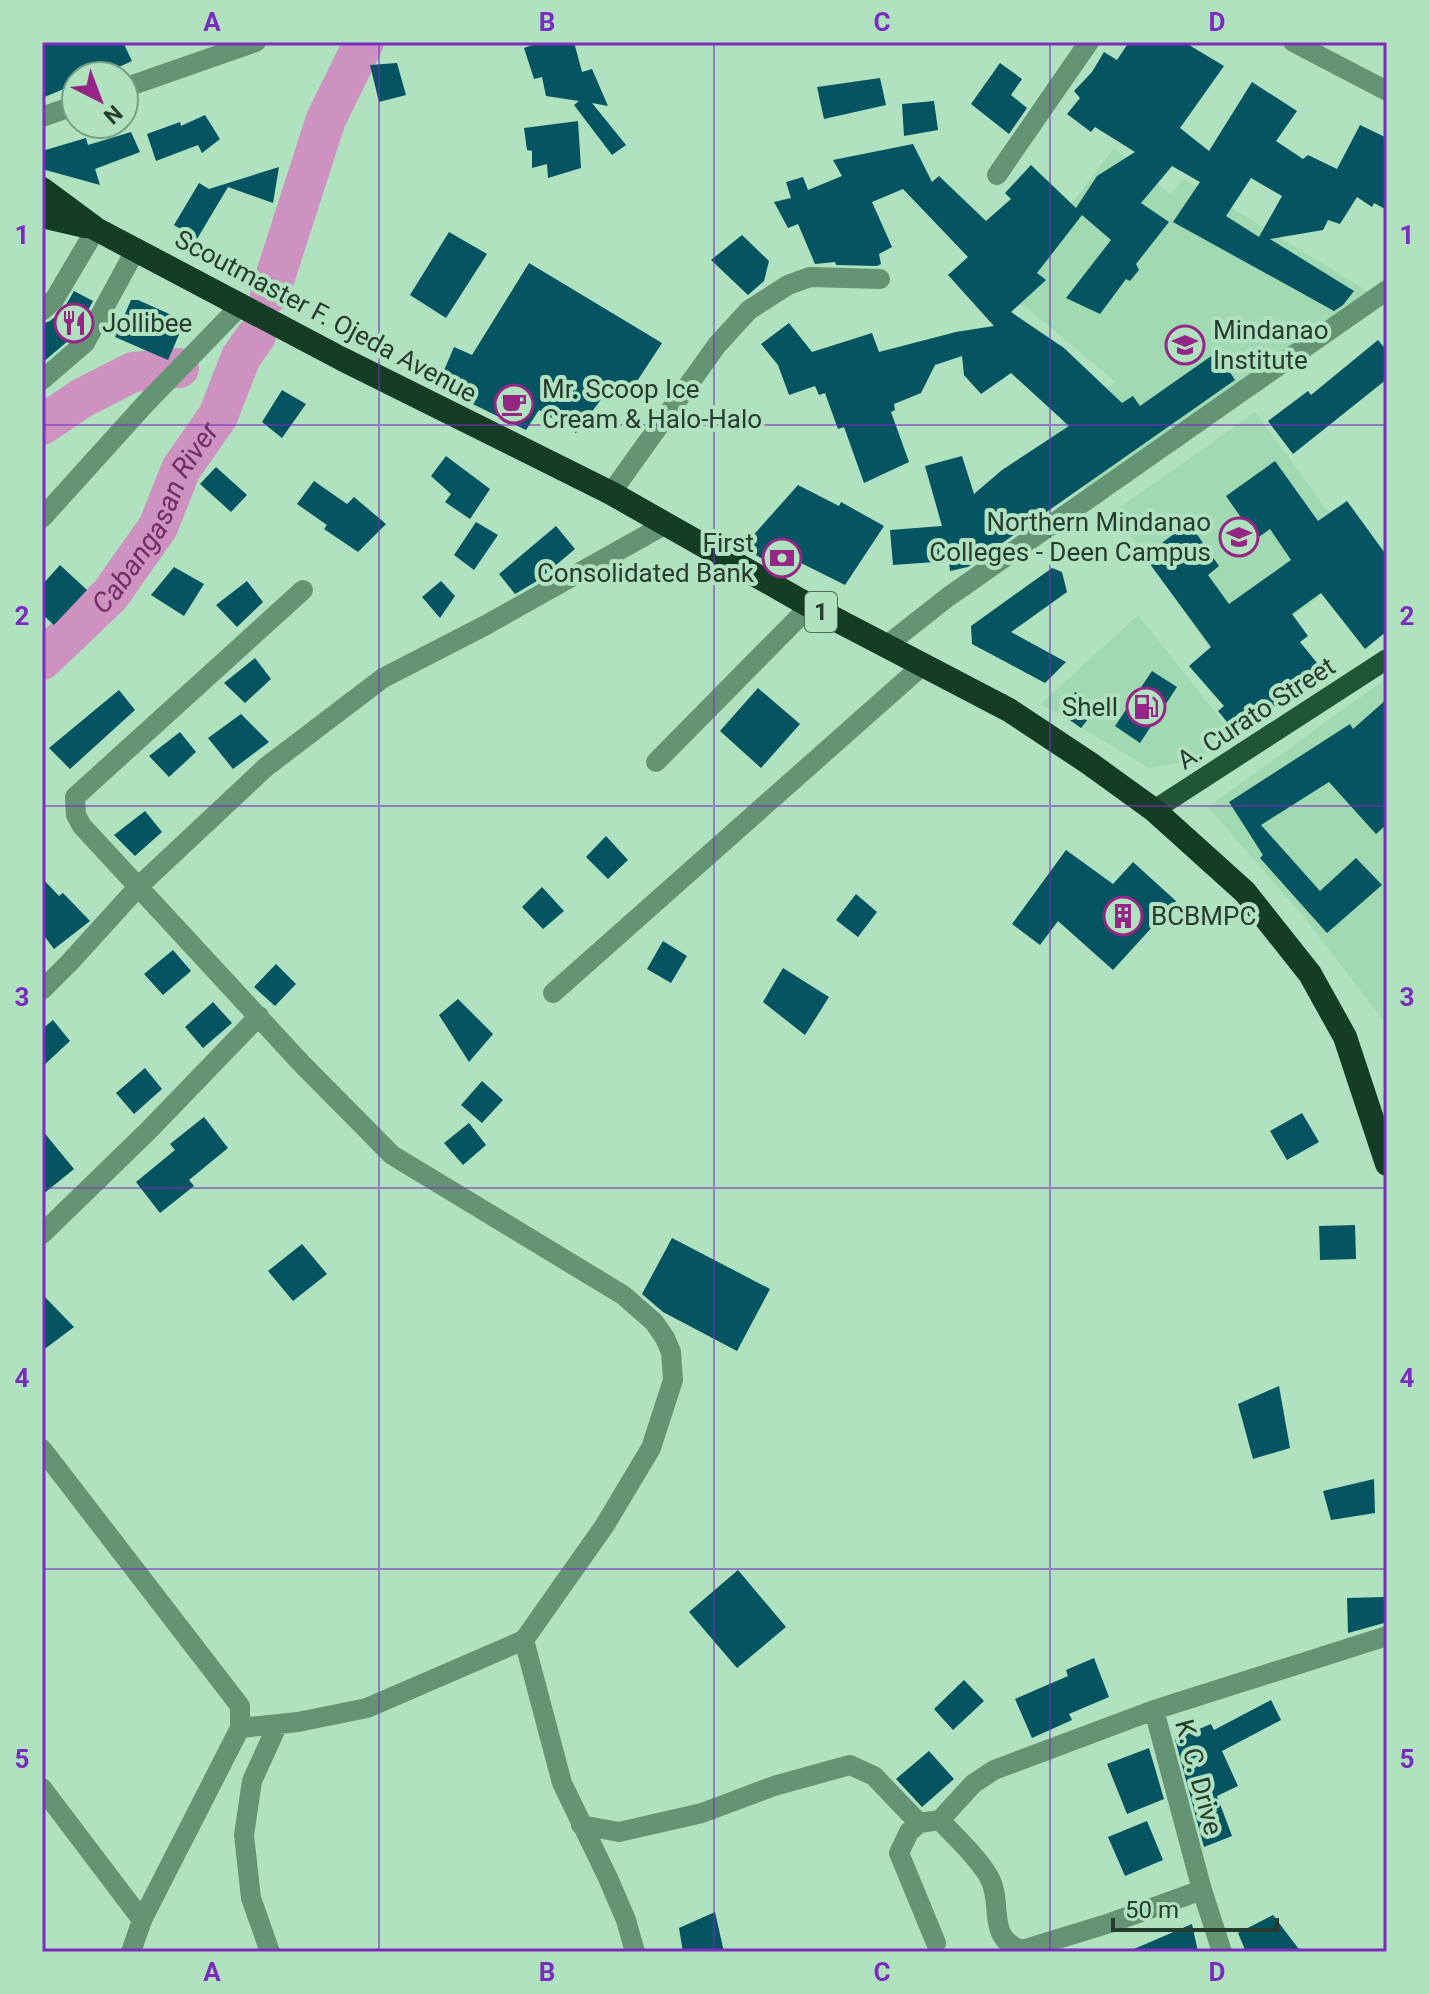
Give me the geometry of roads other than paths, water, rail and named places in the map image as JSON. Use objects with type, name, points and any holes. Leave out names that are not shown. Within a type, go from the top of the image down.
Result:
[{"type":"highway","name":"Scoutmaster F. Ojeda Avenue","points":[[42,189],[96,229],[355,365],[611,493],[810,606],[1009,710],[1154,810],[1245,892],[1310,974],[1345,1037],[1387,1164]]},
{"type":"highway","name":"Scoutmaster F. Ojeda Avenue","points":[[42,216],[96,229]]},
{"type":"main road","name":"A. Curato Street","points":[[1154,810],[1387,659]]},
{"type":"street","points":[[140,82],[256,42]]},
{"type":"street","points":[[997,175],[1089,42]]},
{"type":"street","points":[[1293,42],[1387,91]]},
{"type":"street","points":[[42,311],[54,300],[96,229]]},
{"type":"street","points":[[42,380],[85,343],[136,249]]},
{"type":"street","points":[[611,493],[717,345],[749,310],[788,285],[810,277],[880,279]]},
{"type":"street","points":[[887,645],[948,597],[1387,290]]},
{"type":"street","points":[[42,518],[146,403],[242,304]]},
{"type":"street","points":[[42,990],[139,886],[266,767],[383,678],[486,625],[666,524]]},
{"type":"street","points":[[240,1728],[277,1726],[367,1708],[524,1640],[605,1525],[651,1448],[673,1380],[671,1352],[654,1322],[623,1295],[392,1155],[82,826],[76,815],[75,797],[303,590]]},
{"type":"street","points":[[656,762],[810,606]]},
{"type":"street","points":[[553,993],[923,665]]},
{"type":"street","points":[[42,1234],[149,1130],[259,1016]]},
{"type":"street","points":[[42,1449],[240,1706],[240,1728],[142,1920],[131,1952]]},
{"type":"street","name":"K. C. Drive","points":[[1222,1952],[1202,1890],[1154,1710],[1387,1636]]},
{"type":"street","points":[[524,1640],[562,1783],[626,1920],[635,1952]]},
{"type":"street","points":[[936,1943],[899,1853],[909,1832],[919,1823],[940,1820],[973,1784],[994,1770],[1154,1710]]},
{"type":"street","points":[[270,1952],[251,1898],[244,1835],[252,1781],[277,1726]]},
{"type":"street","points":[[581,1825],[619,1832],[688,1817],[774,1786],[850,1765],[874,1776],[919,1823]]},
{"type":"street","points":[[42,1788],[142,1920]]},
{"type":"street","points":[[940,1820],[988,1875],[997,1896],[997,1919],[1001,1933],[1010,1946],[1022,1950],[1202,1890]]},
{"type":"waterway","name":"Cabangasan River","points":[[270,293],[326,119],[364,42]]},
{"type":"waterway","name":"Cabangasan River","points":[[42,660],[110,595],[158,527],[181,469],[218,416],[241,357],[256,336]]},
{"type":"waterway","name":"Cabangasan River","points":[[42,425],[82,398],[133,372],[179,368]]},
{"type":"place","name":"Jollibee","points":[[74,323]]},
{"type":"place","name":"Mindanao Institute","points":[[1185,345]]},
{"type":"place","name":"Mr. Scoop Ice Cream & Halo-Halo","points":[[514,404]]},
{"type":"place","name":"Northern Mindanao Colleges - Deen Campus","points":[[1239,537]]},
{"type":"place","name":"First Consolidated Bank","points":[[782,558]]},
{"type":"place","name":"Shell","points":[[1146,707]]},
{"type":"place","name":"BCBMPC","points":[[1123,916]]}]
